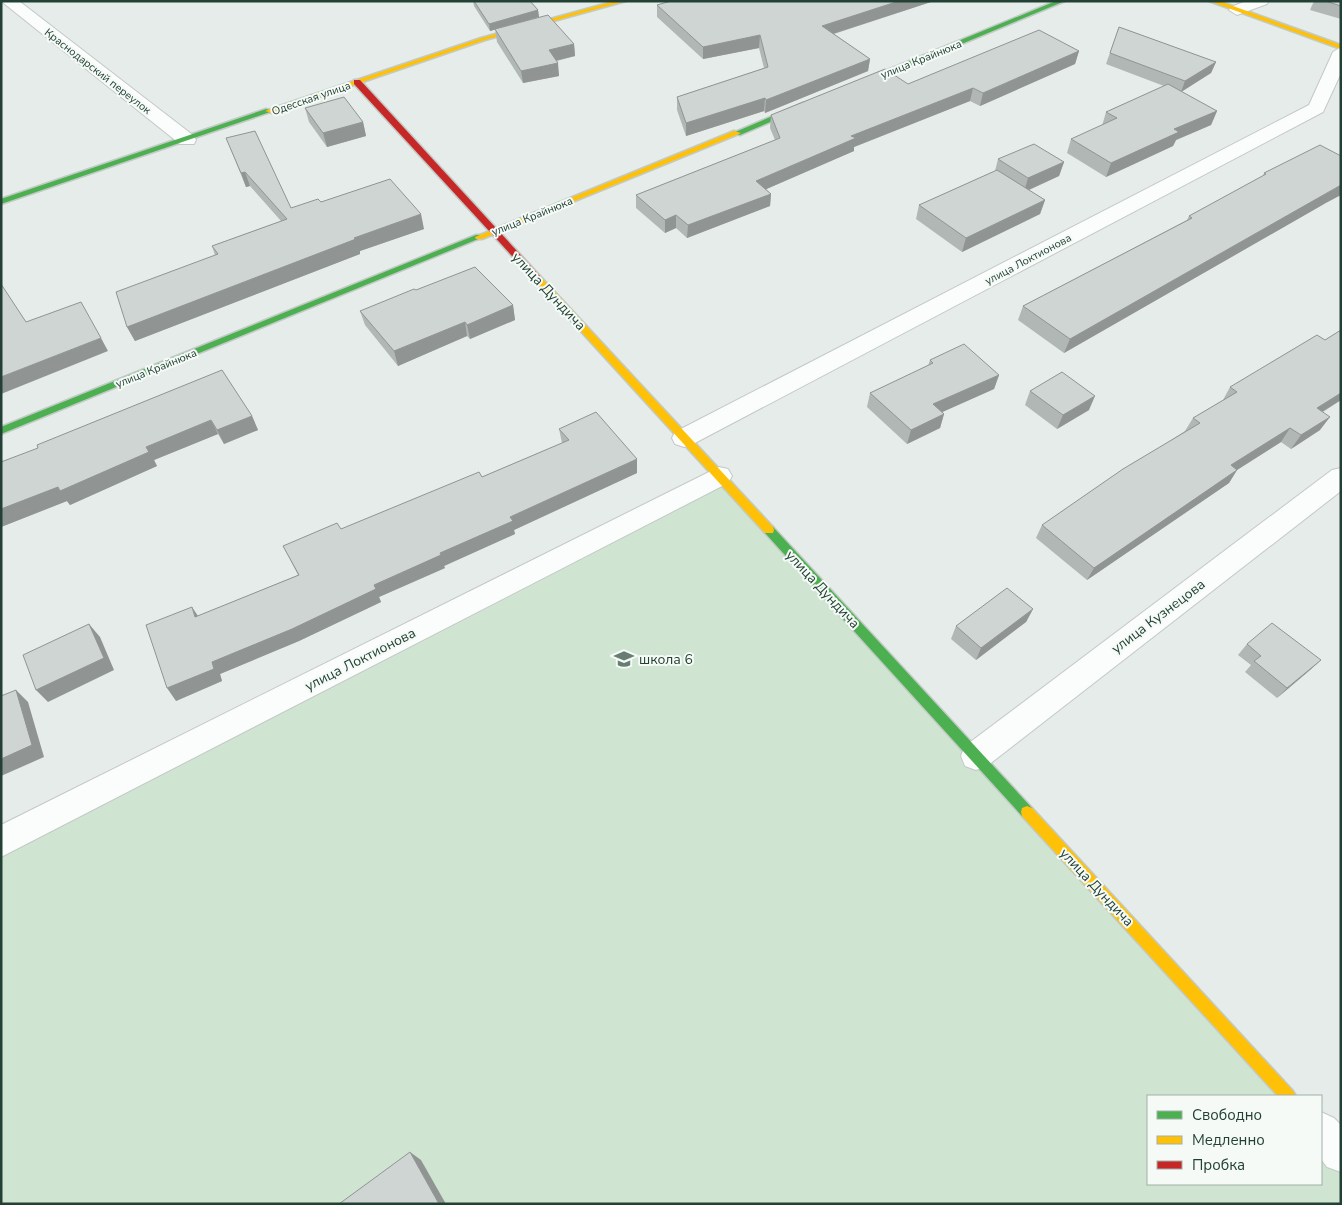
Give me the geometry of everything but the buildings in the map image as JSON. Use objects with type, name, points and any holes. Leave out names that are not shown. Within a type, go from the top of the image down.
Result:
[{"type":"street","name":"Краснодарский переулок","points":[[9,1],[187,140]]},
{"type":"street","name":"Одесская улица","points":[[1,202],[483,39],[623,1]]},
{"type":"street","name":"улица Крайнюка","points":[[842,91],[1062,1]]},
{"type":"street","points":[[1212,1],[1341,47]]},
{"type":"street","points":[[1236,10],[1261,1]]},
{"type":"street","name":"улица Локтионова","points":[[684,438],[1317,108],[1341,52]]},
{"type":"street","name":"улица Дундича","points":[[357,82],[1287,1095]]},
{"type":"street","name":"улица Крайнюка","points":[[1,431],[814,102]]},
{"type":"street","name":"улица Локтионова","points":[[1,842],[719,476]]},
{"type":"street","name":"улица Кузнецова","points":[[976,756],[1341,477]]},
{"type":"street","points":[[1322,1132],[1341,1153]]},
{"type":"green space","name":"школа 6","points":[[719,476],[1287,1095],[1147,1095],[1147,1185],[1322,1185],[1322,1132],[1341,1153],[1341,1204],[1,1204],[1,842]]},
{"type":"traffic: fast","points":[[855,85],[1062,1]]},
{"type":"traffic: fast","points":[[737,133],[806,105]]},
{"type":"traffic: fast","points":[[1,202],[269,111]]},
{"type":"traffic: fast","points":[[1,431],[479,237]]},
{"type":"traffic: fast","points":[[769,530],[1027,812]]},
{"type":"traffic: slow","points":[[269,111],[483,39],[623,1]]},
{"type":"traffic: slow","points":[[1212,1],[1341,47]]},
{"type":"traffic: slow","points":[[479,237],[737,133]]},
{"type":"traffic: slow","points":[[537,278],[769,530]]},
{"type":"traffic: slow","points":[[1027,812],[1287,1095]]},
{"type":"traffic: jam","points":[[357,82],[537,278]]},
{"type":"place","name":"школа 6","points":[[624,659]]}]
